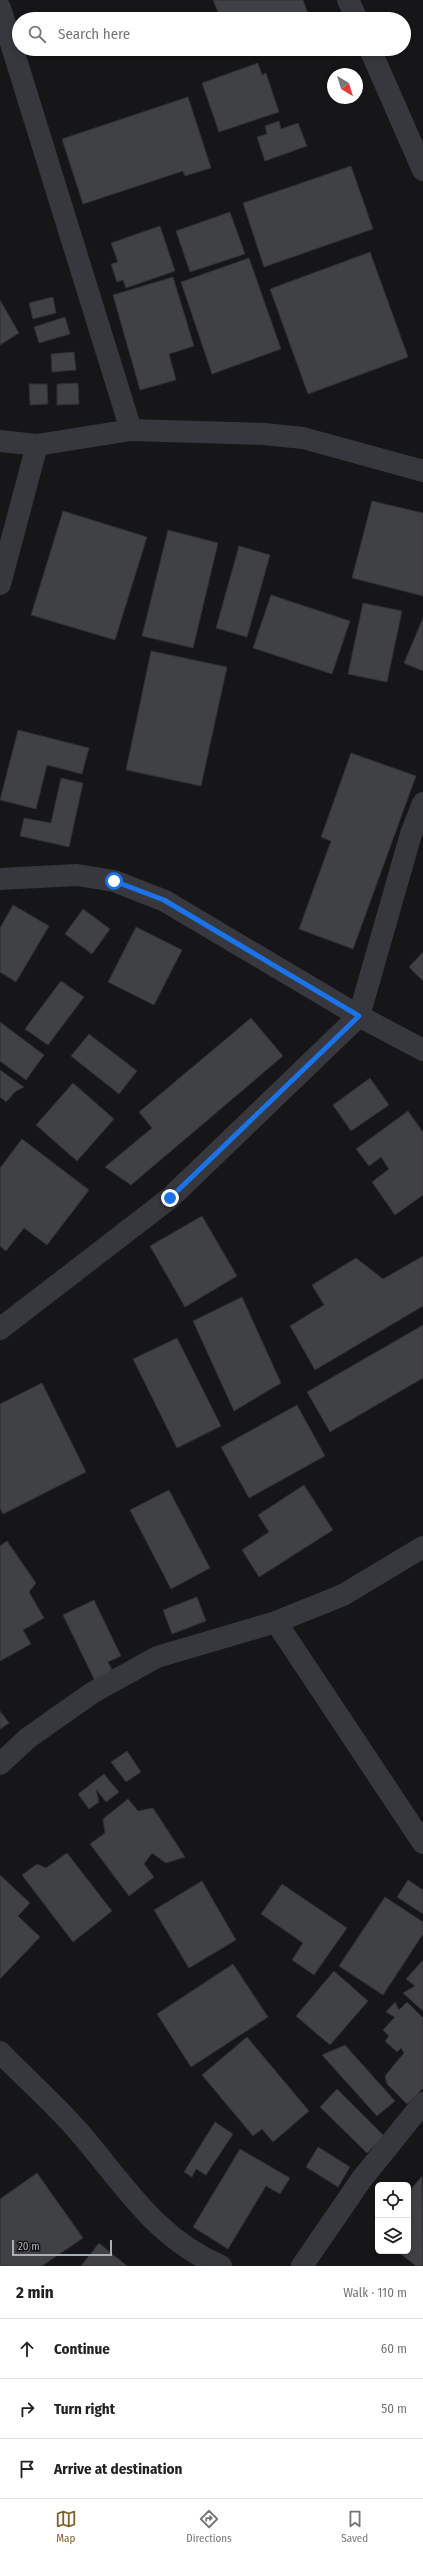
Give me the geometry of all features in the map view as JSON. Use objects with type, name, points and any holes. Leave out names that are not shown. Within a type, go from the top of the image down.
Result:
[{"type":"street","points":[[348,0],[354,12]]},
{"type":"street","points":[[0,8],[12,47]]},
{"type":"street","points":[[15,56],[131,430]]},
{"type":"street","points":[[373,56],[423,170]]},
{"type":"street","points":[[0,440],[37,445],[131,430],[264,434],[304,438],[423,470]]},
{"type":"street","points":[[0,584],[37,445]]},
{"type":"street","points":[[0,1329],[170,1198],[359,1016],[411,834],[423,803]]},
{"type":"street","points":[[0,879],[77,874],[114,881],[164,900],[359,1016],[423,1050]]},
{"type":"street","points":[[0,1764],[28,1738],[92,1693],[157,1657],[276,1622],[343,1596],[423,1547]]},
{"type":"street","points":[[276,1622],[423,1843]]},
{"type":"street","points":[[0,2052],[78,2131],[153,2222],[177,2243],[203,2258],[221,2266]]},
{"type":"street","points":[[302,2266],[361,2180],[423,2103]]},
{"type":"building","points":[[213,0],[303,0],[307,12],[218,12]]},
{"type":"building","points":[[258,63],[262,75],[266,73],[279,112],[219,132],[202,83]]},
{"type":"building","points":[[188,97],[211,168],[185,176],[183,171],[83,204],[62,139]]},
{"type":"building","points":[[279,121],[281,129],[298,123],[307,146],[265,161],[257,137],[267,134],[265,126]]},
{"type":"building","points":[[351,166],[373,229],[264,267],[243,203]]},
{"type":"building","points":[[230,212],[245,254],[190,272],[176,231]]},
{"type":"building","points":[[160,226],[175,271],[126,288],[123,280],[117,282],[111,264],[118,262],[111,243]]},
{"type":"building","points":[[370,252],[408,357],[308,394],[270,289]]},
{"type":"building","points":[[249,258],[281,349],[212,374],[181,282]]},
{"type":"building","points":[[173,277],[194,346],[169,354],[176,380],[140,390],[113,295]]},
{"type":"building","points":[[53,297],[56,313],[33,319],[29,303]]},
{"type":"building","points":[[0,300],[19,333],[0,345]]},
{"type":"building","points":[[65,317],[70,334],[39,343],[34,327]]},
{"type":"building","points":[[74,352],[76,370],[52,372],[51,354]]},
{"type":"building","points":[[78,383],[79,404],[57,405],[57,384]]},
{"type":"building","points":[[29,384],[47,384],[48,404],[30,405]]},
{"type":"building","points":[[372,501],[423,513],[423,596],[352,578]]},
{"type":"building","points":[[63,511],[147,537],[115,640],[31,615]]},
{"type":"building","points":[[168,530],[218,543],[193,648],[142,636]]},
{"type":"building","points":[[239,546],[270,555],[247,637],[216,628]]},
{"type":"building","points":[[271,595],[350,621],[332,674],[253,648]]},
{"type":"building","points":[[363,603],[402,611],[387,682],[348,674]]},
{"type":"building","points":[[423,618],[423,671],[404,663]]},
{"type":"building","points":[[151,651],[227,667],[201,786],[126,770]]},
{"type":"building","points":[[18,730],[89,748],[82,774],[47,765],[36,809],[0,800]]},
{"type":"building","points":[[351,753],[416,776],[353,949],[299,929],[331,841],[321,837]]},
{"type":"building","points":[[61,778],[83,783],[69,847],[20,836],[24,818],[51,823]]},
{"type":"building","points":[[13,905],[49,926],[16,982],[0,972],[0,928]]},
{"type":"building","points":[[83,909],[110,929],[92,954],[65,934]]},
{"type":"building","points":[[136,927],[182,950],[154,1005],[108,982]]},
{"type":"building","points":[[423,952],[423,981],[409,967]]},
{"type":"building","points":[[61,981],[84,997],[48,1045],[25,1029]]},
{"type":"building","points":[[251,1018],[283,1056],[131,1185],[105,1167],[152,1128],[139,1112]]},
{"type":"building","points":[[0,1022],[44,1055],[26,1080],[0,1061]]},
{"type":"building","points":[[89,1034],[137,1071],[119,1094],[71,1056]]},
{"type":"building","points":[[0,1070],[24,1087],[16,1091],[6,1102],[0,1097]]},
{"type":"building","points":[[370,1078],[389,1105],[351,1131],[333,1105]]},
{"type":"building","points":[[73,1083],[114,1119],[77,1161],[36,1125]]},
{"type":"building","points":[[408,1111],[423,1132],[423,1195],[395,1215],[372,1182],[389,1169],[381,1157],[369,1166],[356,1149]]},
{"type":"building","points":[[22,1139],[89,1190],[47,1245],[24,1228],[6,1251],[0,1246],[0,1168]]},
{"type":"building","points":[[202,1216],[237,1276],[185,1307],[150,1246]]},
{"type":"building","points":[[423,1256],[423,1306],[315,1370],[290,1326],[324,1305],[312,1285],[356,1258],[383,1279]]},
{"type":"building","points":[[242,1297],[281,1383],[234,1411],[193,1321]]},
{"type":"building","points":[[423,1325],[423,1378],[330,1432],[307,1392]]},
{"type":"building","points":[[177,1338],[221,1426],[177,1448],[133,1359]]},
{"type":"building","points":[[42,1383],[86,1472],[3,1514],[0,1508],[0,1404]]},
{"type":"building","points":[[297,1405],[325,1456],[249,1498],[221,1447]]},
{"type":"building","points":[[304,1485],[333,1530],[259,1577],[242,1550],[269,1532],[258,1515]]},
{"type":"building","points":[[169,1490],[210,1568],[171,1589],[130,1510]]},
{"type":"building","points":[[7,1541],[36,1583],[29,1592],[44,1618],[23,1630],[31,1644],[0,1661],[0,1546]]},
{"type":"building","points":[[197,1597],[206,1621],[172,1634],[163,1610]]},
{"type":"building","points":[[94,1600],[121,1656],[108,1662],[113,1672],[95,1681],[63,1615]]},
{"type":"building","points":[[0,1711],[9,1723],[0,1729]]},
{"type":"building","points":[[127,1751],[141,1772],[126,1782],[111,1762]]},
{"type":"building","points":[[104,1774],[119,1792],[106,1802],[96,1789],[99,1802],[89,1809],[78,1794]]},
{"type":"building","points":[[128,1799],[138,1811],[153,1808],[185,1857],[166,1863],[152,1853],[144,1864],[154,1877],[129,1896],[90,1844],[105,1833],[103,1819]]},
{"type":"building","points":[[67,1853],[112,1911],[73,1942],[22,1875],[37,1864],[46,1868]]},
{"type":"building","points":[[0,1875],[30,1903],[18,1916],[40,1937],[0,1979]]},
{"type":"building","points":[[408,1880],[423,1890],[423,1914],[397,1897]]},
{"type":"building","points":[[202,1881],[236,1940],[189,1968],[154,1910]]},
{"type":"building","points":[[282,1884],[347,1928],[314,1975],[292,1960],[303,1943],[261,1914]]},
{"type":"building","points":[[385,1897],[423,1922],[423,1934],[383,1995],[339,1966]]},
{"type":"building","points":[[423,1960],[423,2011],[403,1993],[415,1986],[406,1979]]},
{"type":"building","points":[[233,1964],[268,2017],[191,2067],[157,2014]]},
{"type":"building","points":[[334,1971],[368,2001],[330,2045],[296,2016]]},
{"type":"building","points":[[395,2002],[399,2010],[407,2002],[423,2018],[423,2088],[407,2104],[387,2084],[385,2076],[404,2053],[401,2048],[397,2052],[385,2041],[389,2036],[383,2030],[395,2017],[386,2012]]},
{"type":"building","points":[[247,2037],[309,2111],[273,2142],[262,2129],[253,2136],[202,2075]]},
{"type":"building","points":[[345,2045],[395,2101],[377,2116],[322,2055]]},
{"type":"building","points":[[337,2089],[384,2136],[367,2153],[320,2107]]},
{"type":"building","points":[[215,2122],[233,2134],[206,2175],[196,2169],[192,2177],[184,2172]]},
{"type":"building","points":[[318,2147],[350,2167],[338,2187],[306,2167]]},
{"type":"building","points":[[240,2149],[290,2178],[280,2194],[266,2186],[228,2249],[193,2227]]},
{"type":"building","points":[[37,2173],[83,2238],[42,2266],[0,2266],[0,2199]]},
{"type":"building","points":[[422,2176],[423,2266],[416,2266],[401,2254],[411,2254],[411,2189]]},
{"type":"building","points":[[99,2243],[127,2266],[81,2266]]},
{"type":"route","points":[[114,881],[164,900],[359,1016],[170,1198]]}]
